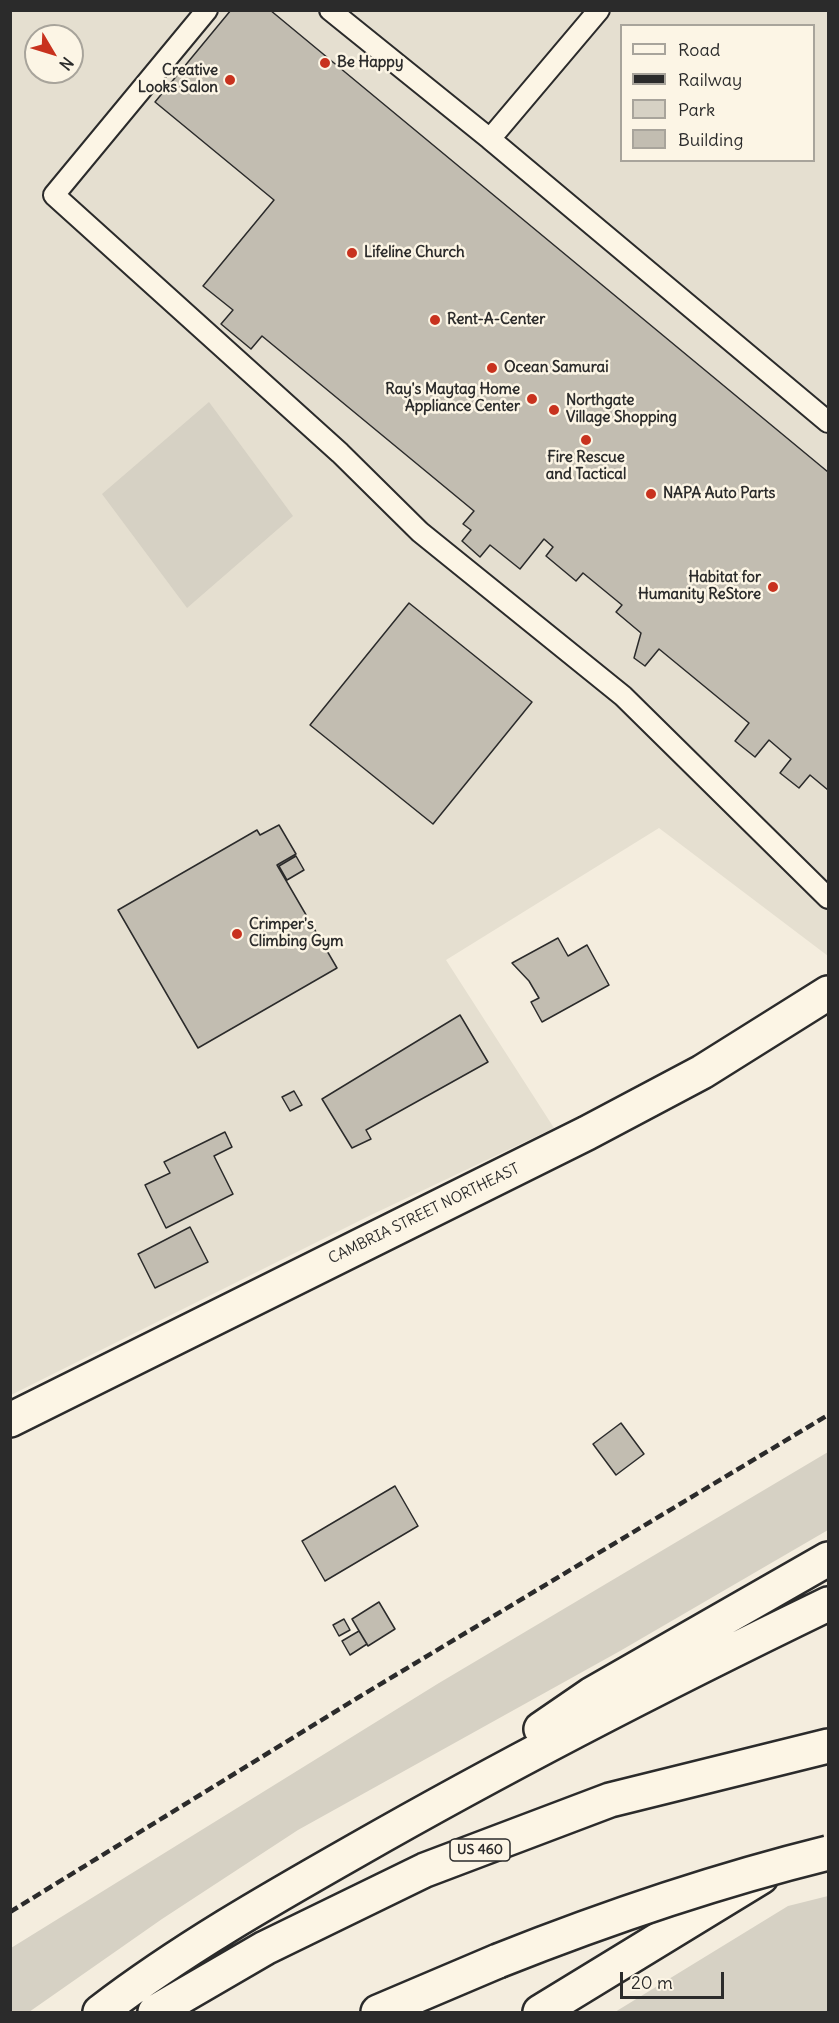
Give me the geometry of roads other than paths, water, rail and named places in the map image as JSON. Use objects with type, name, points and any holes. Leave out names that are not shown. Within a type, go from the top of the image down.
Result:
[{"type":"main road","name":"CAMBRIA STREET NORTHEAST","points":[[10,1420],[587,1133],[702,1072],[828,993]]},
{"type":"main road","points":[[388,1832],[592,1694],[828,1559]]},
{"type":"main road","points":[[100,2013],[151,1973],[266,1902],[388,1832],[504,1767],[828,1604]]},
{"type":"main road","name":"US 460","points":[[155,2013],[265,1948],[425,1870],[610,1800],[828,1746]]},
{"type":"main road","points":[[540,2013],[739,1889],[828,1840]]},
{"type":"main road","points":[[378,2013],[498,1961],[590,1925],[684,1893],[828,1853]]},
{"type":"lane","points":[[207,10],[54,195],[340,453],[420,532],[623,696],[828,898]]},
{"type":"lane","points":[[330,10],[490,139],[828,422]]},
{"type":"lane","points":[[490,139],[598,10]]},
{"type":"railway","points":[[10,1912],[359,1697],[828,1415]]},
{"type":"place","name":"Be Happy","points":[[325,63]]},
{"type":"place","name":"Creative Looks Salon","points":[[230,80]]},
{"type":"place","name":"Lifeline Church","points":[[352,253]]},
{"type":"place","name":"Rent-A-Center","points":[[435,320]]},
{"type":"place","name":"Ocean Samurai","points":[[492,368]]},
{"type":"place","name":"Ray's Maytag Home Appliance Center","points":[[532,399]]},
{"type":"place","name":"Northgate Village Shopping","points":[[554,410]]},
{"type":"place","name":"Fire Rescue and Tactical","points":[[586,440]]},
{"type":"place","name":"NAPA Auto Parts","points":[[651,494]]},
{"type":"place","name":"Habitat for Humanity ReStore","points":[[773,587]]},
{"type":"place","name":"Crimper's Climbing Gym","points":[[237,934]]}]
